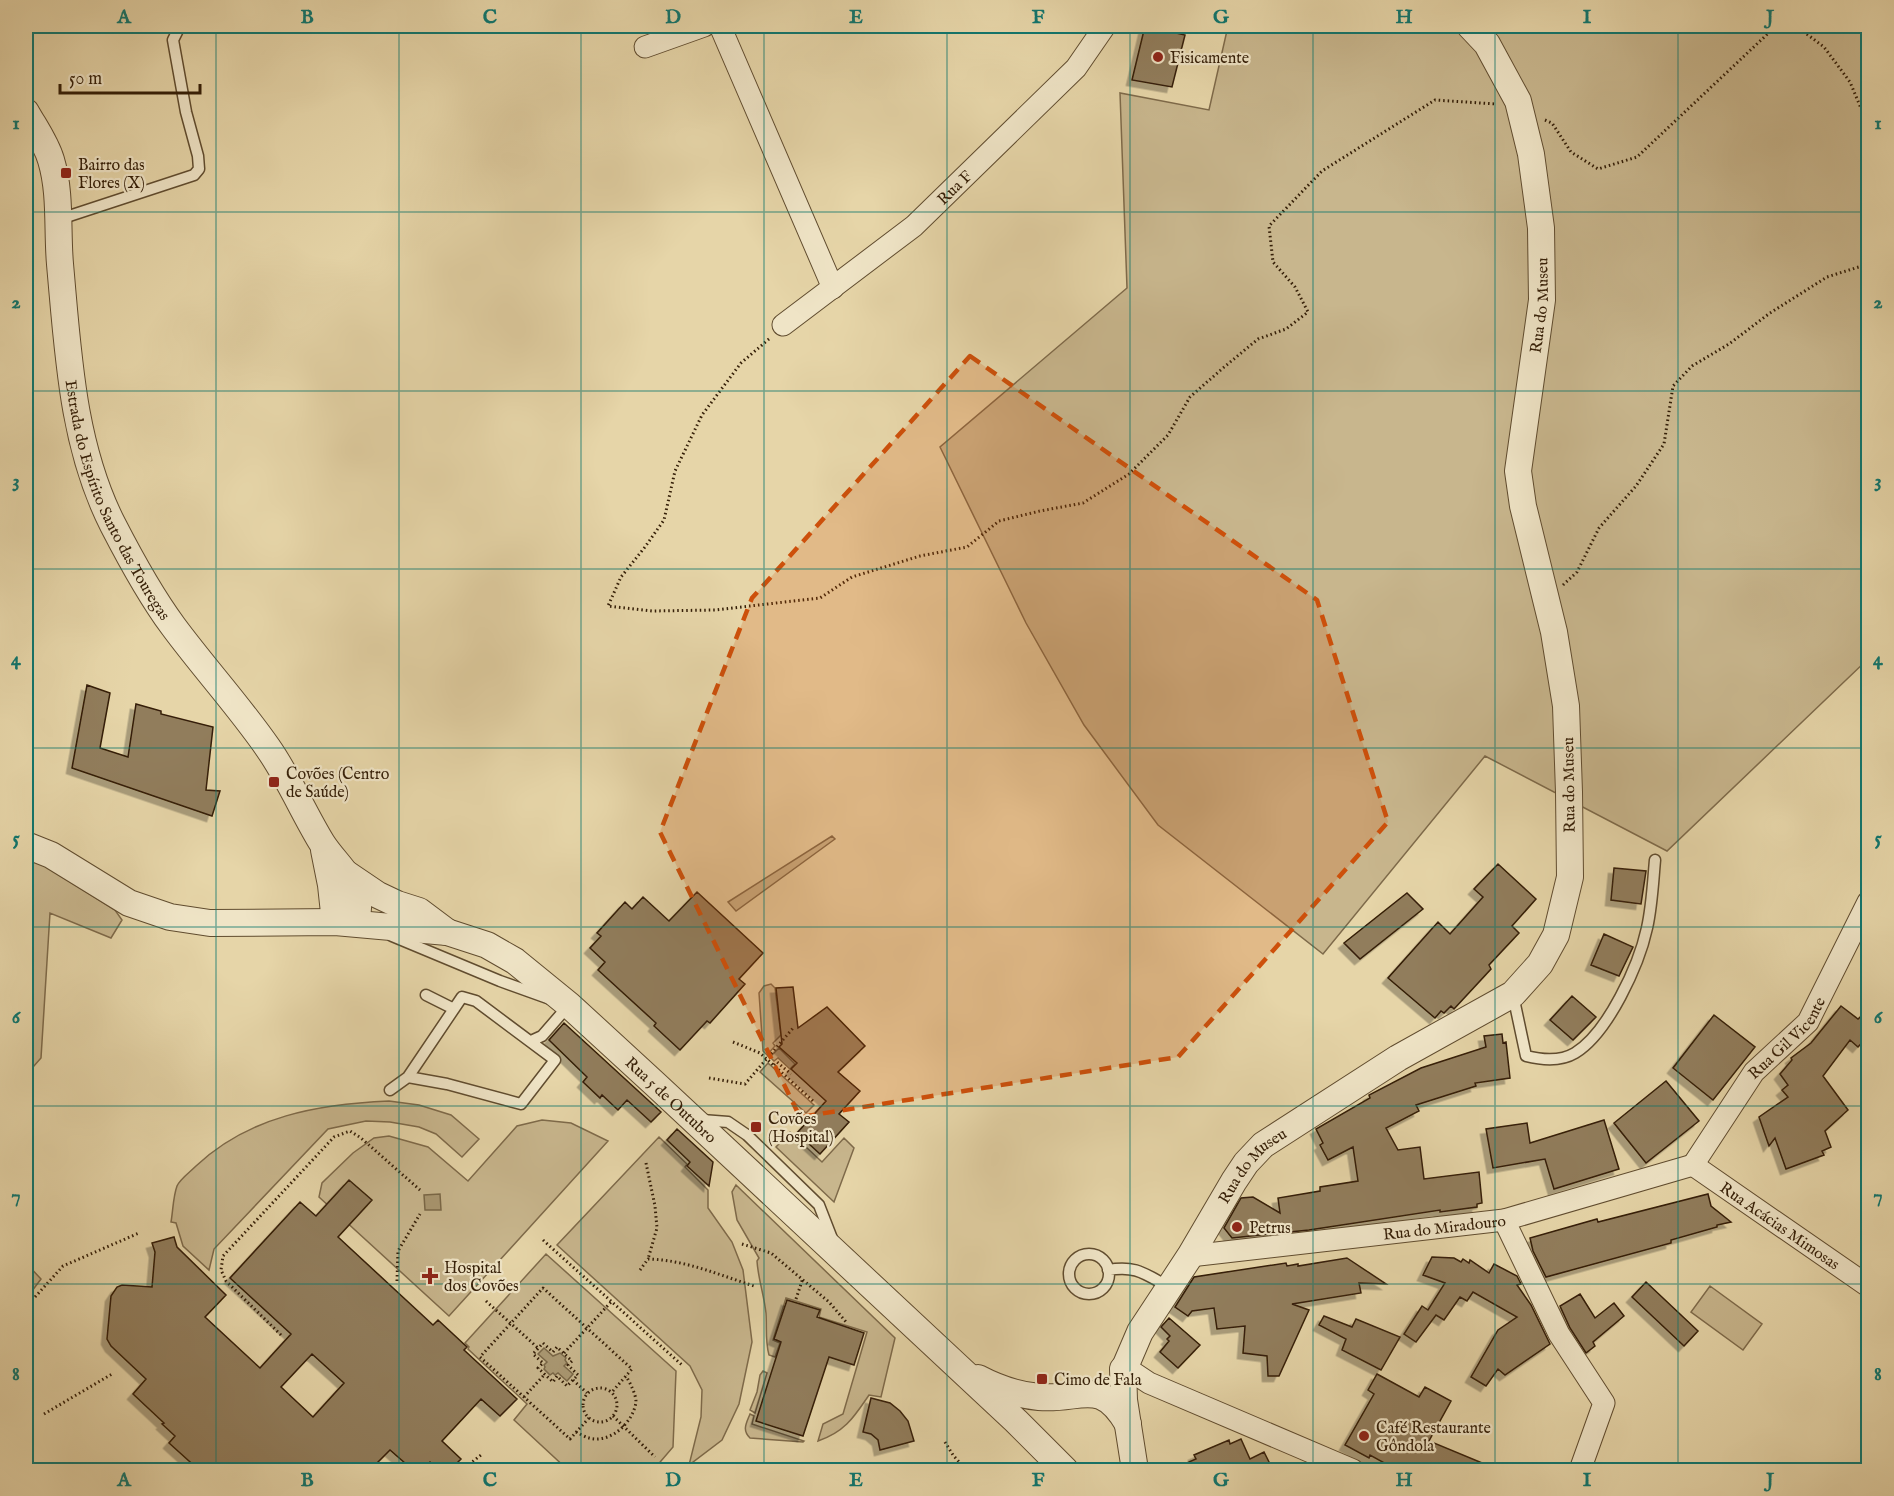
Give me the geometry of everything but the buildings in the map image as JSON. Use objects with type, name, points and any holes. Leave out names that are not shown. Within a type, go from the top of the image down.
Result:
[{"type":"street","points":[[645,47],[704,26]]},
{"type":"street","points":[[720,26],[833,288]]},
{"type":"street","name":"Rua F","points":[[783,326],[914,226],[1076,68],[1105,26]]},
{"type":"street","name":"Rua do Museu","points":[[1124,1368],[1140,1332],[1190,1256],[1246,1163],[1263,1145],[1398,1058],[1513,994],[1540,964],[1556,935],[1570,877],[1566,705],[1554,632],[1523,507],[1518,471],[1542,300],[1541,228],[1531,154],[1518,101],[1487,44],[1470,26]]},
{"type":"street","name":"Estrada do Espírito Santo das Touregas","points":[[26,112],[42,140],[55,176],[60,262],[78,425],[90,470],[111,521],[136,570],[172,625],[274,756],[323,844],[345,872],[355,890],[358,902],[352,923]]},
{"type":"street","name":"Estrada do Espírito Santo das Touregas","points":[[323,844],[331,885],[352,923]]},
{"type":"street","name":"Rua 5 de Outubro","points":[[26,845],[51,855],[129,903],[170,916],[210,923],[352,923],[447,932],[487,945],[512,960],[569,1005],[694,1120],[1065,1470]]},
{"type":"street","points":[[345,872],[367,889],[397,904],[419,911],[447,932]]},
{"type":"street","name":"Rua Gil Vicente","points":[[1693,1166],[1754,1072],[1808,1022],[1869,902]]},
{"type":"street","name":"Rua do Miradouro","points":[[1190,1256],[1504,1220],[1693,1166]]},
{"type":"street","name":"Rua Acácias Mimosas","points":[[1693,1166],[1869,1286]]},
{"type":"street","points":[[1504,1220],[1559,1334],[1604,1403],[1580,1470]]},
{"type":"street","points":[[1086,1393],[1102,1386],[1124,1368]]},
{"type":"street","points":[[1124,1368],[1124,1400],[1135,1470]]},
{"type":"street","points":[[1124,1368],[1149,1383],[1353,1470]]},
{"type":"street","name":"Rua 5 de Outubro","points":[[961,1370],[993,1386],[1019,1394],[1049,1398],[1086,1393]]},
{"type":"street","points":[[1086,1393],[1109,1399],[1120,1410],[1128,1424]]},
{"type":"street","points":[[1030,1436],[1031,1423],[1037,1408],[1049,1398]]},
{"type":"lane","points":[[57,220],[194,175],[199,169],[198,156],[186,112],[174,40],[180,26]]},
{"type":"lane","points":[[1513,994],[1526,1056],[1547,1061],[1574,1053],[1594,1035],[1615,1006],[1636,965],[1647,928],[1655,860]]},
{"type":"lane","points":[[352,923],[532,994],[569,1005],[542,1036],[531,1041]]},
{"type":"lane","points":[[426,994],[454,1009]]},
{"type":"lane","points":[[390,1090],[408,1077],[462,998],[476,1001],[555,1060],[521,1104],[447,1084],[408,1077]]},
{"type":"lane","points":[[1108,1270],[1128,1267],[1169,1287]]},
{"type":"path","points":[[783,326],[741,363],[702,415],[675,471],[663,520],[645,548],[621,577],[608,606],[652,612],[715,610],[820,598],[852,577],[920,556],[967,547],[999,521],[1083,503],[1129,474],[1168,435],[1190,396],[1258,339],[1287,329],[1308,312],[1295,287],[1273,262],[1269,226],[1322,171],[1435,100],[1488,103],[1520,109],[1552,123],[1571,152],[1598,169],[1637,157],[1776,26]]},
{"type":"path","points":[[1796,26],[1824,47],[1850,82],[1869,126]]},
{"type":"path","points":[[1546,599],[1577,572],[1599,528],[1636,486],[1664,444],[1673,386],[1692,366],[1729,344],[1770,313],[1827,277],[1869,264]]},
{"type":"path","points":[[709,1078],[746,1084],[794,1027]]},
{"type":"path","points":[[733,1042],[760,1053],[813,1101]]},
{"type":"path","points":[[774,1065],[777,1062],[791,1074]]},
{"type":"path","points":[[281,1335],[226,1281],[220,1270],[223,1256],[334,1137],[350,1131],[420,1190]]},
{"type":"path","points":[[640,1270],[648,1259],[657,1228],[646,1163]]},
{"type":"path","points":[[397,1281],[399,1251],[420,1214]]},
{"type":"path","points":[[26,1307],[63,1266],[139,1233]]},
{"type":"path","points":[[543,1240],[682,1365]]},
{"type":"path","points":[[742,1244],[771,1252],[829,1302],[847,1323]]},
{"type":"path","points":[[648,1259],[685,1263],[754,1286]]},
{"type":"path","points":[[796,1299],[803,1278]]},
{"type":"path","points":[[589,1418],[570,1439],[480,1357],[543,1288],[633,1369],[612,1392]]},
{"type":"path","points":[[486,1300],[538,1348]]},
{"type":"path","points":[[564,1353],[611,1302]]},
{"type":"path","points":[[543,1343],[553,1352],[557,1347],[572,1361],[568,1365],[578,1375],[567,1386],[557,1376],[553,1382],[538,1368],[543,1363],[533,1354],[538,1348],[543,1343]]},
{"type":"path","points":[[44,1414],[112,1374]]},
{"type":"path","points":[[524,1397],[545,1374]]},
{"type":"path","points":[[576,1432],[589,1438],[602,1439],[624,1426],[633,1413],[636,1400],[626,1376]]},
{"type":"path","points":[[573,1380],[587,1394]]},
{"type":"path","points":[[598,1388],[612,1392],[617,1403],[613,1416],[602,1422],[589,1418],[583,1406],[587,1394],[598,1388]]},
{"type":"path","points":[[613,1416],[655,1457]]},
{"type":"path","points":[[945,1442],[966,1470]]},
{"type":"path","points":[[462,1470],[481,1455]]},
{"type":"highlighted area","points":[[970,356],[1317,600],[1388,822],[1178,1057],[800,1117],[660,832],[752,598]]},
{"type":"shaded area","points":[[1228,26],[1868,26],[1868,659],[1667,851],[1485,756],[1323,954],[1158,825],[1084,725],[1026,623],[940,447],[1127,288],[1120,93],[1209,110]]},
{"type":"shaded area","points":[[832,836],[835,839],[736,911],[728,902]]},
{"type":"shaded area","points":[[26,857],[44,865],[115,910],[122,920],[111,938],[50,913],[41,1058],[26,1075]]},
{"type":"shaded area","points":[[771,984],[775,988],[781,1035],[773,1043],[775,1046],[767,1055],[763,1051],[759,993],[764,986]]},
{"type":"shaded area","points":[[779,1048],[795,1064],[790,1069],[778,1058],[774,1061],[770,1057]]},
{"type":"shaded area","points":[[768,1063],[814,1105],[806,1113],[760,1072]]},
{"type":"shaded area","points":[[389,1101],[419,1105],[451,1115],[479,1139],[462,1157],[436,1134],[419,1127],[366,1121],[328,1129],[214,1249],[209,1270],[183,1246],[176,1223],[171,1222],[177,1186],[185,1176],[217,1149],[262,1124],[286,1116],[337,1105]]},
{"type":"shaded area","points":[[542,1120],[571,1123],[608,1141],[449,1316],[319,1197],[322,1183],[353,1153],[374,1138],[389,1136],[428,1147],[468,1181],[517,1126]]},
{"type":"shaded area","points":[[790,1132],[822,1162],[844,1138],[854,1148],[834,1202],[776,1147]]},
{"type":"shaded area","points":[[659,1137],[687,1164],[685,1167],[708,1190],[708,1208],[732,1242],[743,1270],[752,1342],[739,1404],[722,1440],[689,1465],[701,1417],[702,1390],[690,1366],[557,1245]]},
{"type":"shaded area","points":[[736,1185],[895,1338],[881,1397],[869,1395],[842,1428],[818,1441],[823,1424],[843,1414],[867,1332],[819,1317],[821,1309],[786,1298],[773,1340],[780,1343],[775,1357],[769,1355],[766,1313],[757,1261],[759,1258],[737,1220],[732,1192]]},
{"type":"shaded area","points":[[440,1194],[441,1210],[425,1210],[424,1195]]},
{"type":"shaded area","points":[[546,1254],[676,1371],[673,1447],[655,1468],[568,1470],[514,1420],[527,1404],[468,1349],[465,1343]]},
{"type":"shaded area","points":[[26,1263],[41,1279],[26,1299]]},
{"type":"shaded area","points":[[1710,1286],[1762,1324],[1743,1350],[1691,1312]]},
{"type":"shaded area","points":[[544,1348],[553,1356],[560,1353],[566,1358],[567,1363],[564,1366],[573,1374],[567,1381],[558,1373],[550,1375],[544,1369],[547,1362],[538,1354]]},
{"type":"shaded area","points":[[763,1371],[767,1373],[755,1413],[750,1410]]},
{"type":"shaded area","points":[[750,1414],[754,1416],[752,1424],[804,1441],[750,1438],[745,1430]]},
{"type":"place","name":"Fisicamente","points":[[1158,57]]},
{"type":"place","name":"Bairro das Flores (X)","points":[[66,173]]},
{"type":"place","name":"Covões (Centro de Saúde)","points":[[274,782]]},
{"type":"place","name":"Covões (Hospital)","points":[[756,1127]]},
{"type":"place","name":"Petrus","points":[[1237,1227]]},
{"type":"place","name":"Hospital dos Covões","points":[[430,1276]]},
{"type":"place","name":"Cimo de Fala","points":[[1042,1379]]},
{"type":"place","name":"Café Restaurante Gôndola","points":[[1364,1436]]}]
